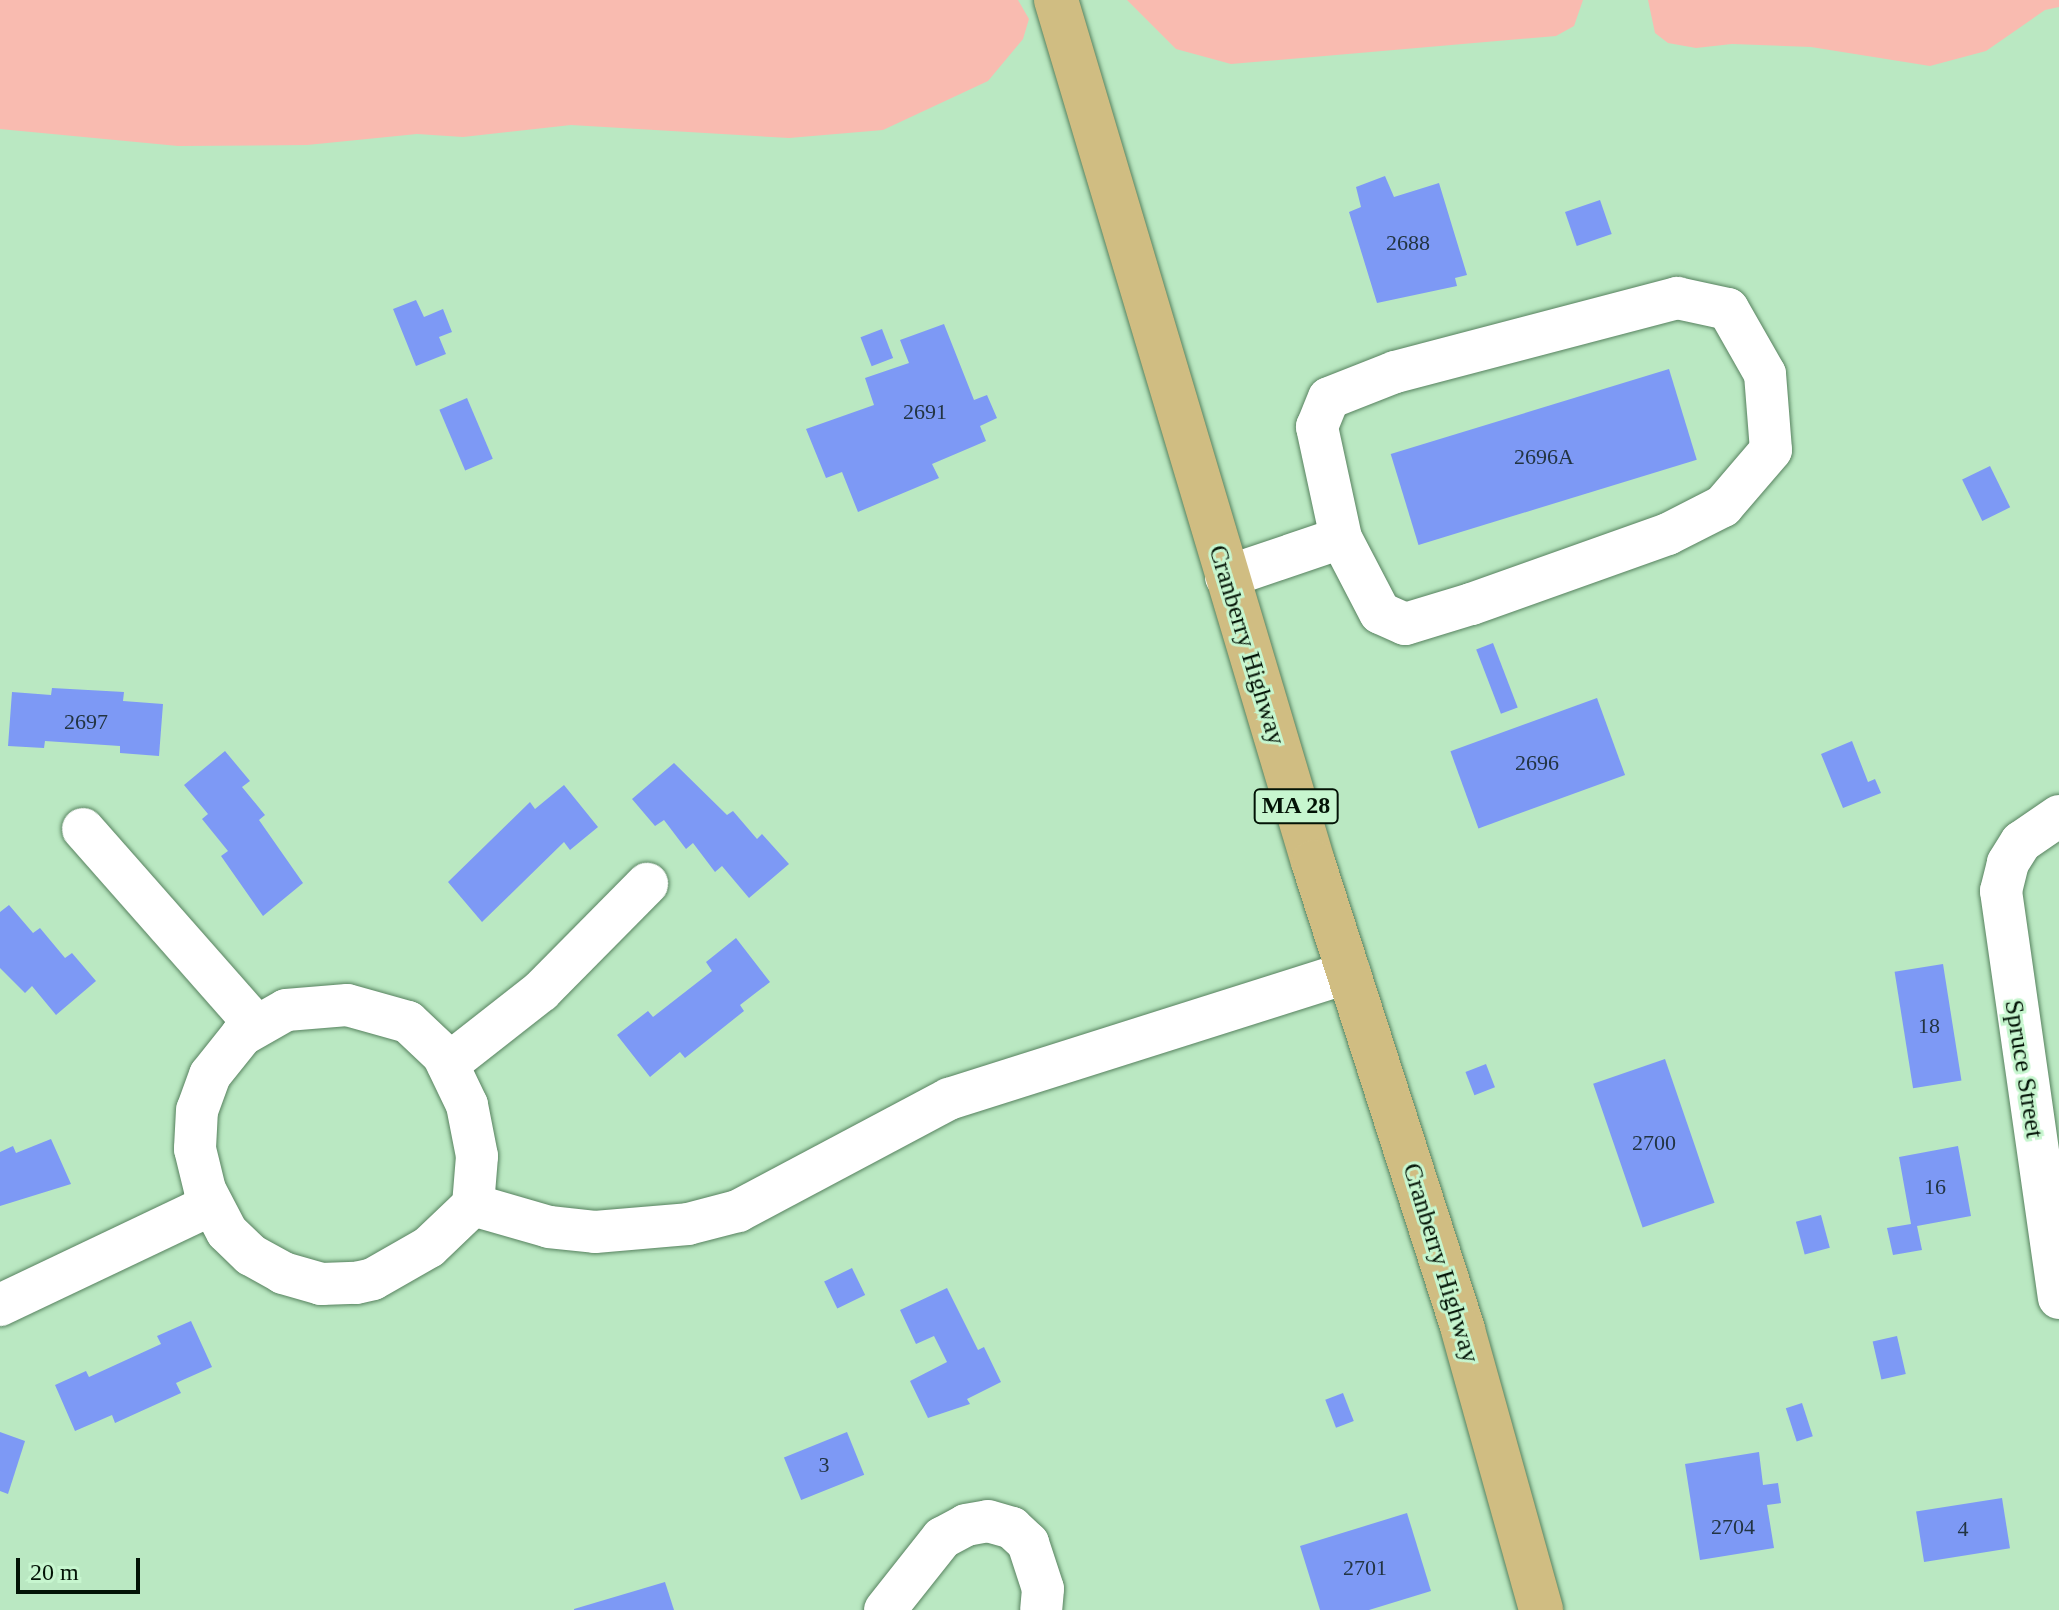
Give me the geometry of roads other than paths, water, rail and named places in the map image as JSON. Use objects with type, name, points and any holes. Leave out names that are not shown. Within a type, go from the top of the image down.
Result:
[{"type":"main road","name":"Cranberry Highway","points":[[1056,0],[1226,577],[1463,1330],[1541,1610]]},
{"type":"street","points":[[1677,298],[1728,309],[1765,374],[1771,450],[1723,506],[1668,534],[1405,624],[1380,613],[1341,538],[1317,427],[1329,398],[1395,372],[1677,298]]},
{"type":"street","points":[[1226,577],[1341,538]]},
{"type":"street","name":"Spruce Street","points":[[2059,816],[2020,843],[2003,875],[2003,926],[2059,1298]]},
{"type":"street","points":[[83,829],[256,1025]]},
{"type":"street","points":[[448,1064],[541,991],[647,884]]},
{"type":"street","points":[[473,1205],[549,1227],[595,1232],[688,1224],[738,1211],[803,1180],[949,1099],[1349,972]]},
{"type":"street","points":[[306,1005],[368,1007],[408,1022],[448,1064],[462,1090],[475,1138],[473,1205],[448,1231],[396,1268],[373,1279],[338,1284],[302,1280],[265,1264],[227,1232],[211,1205],[195,1149],[197,1110],[218,1061],[256,1025],[306,1005]]},
{"type":"street","points":[[0,1305],[211,1205]]},
{"type":"street","points":[[885,1610],[942,1538],[966,1525],[988,1521],[1012,1528],[1028,1543],[1043,1589],[1041,1610]]}]
